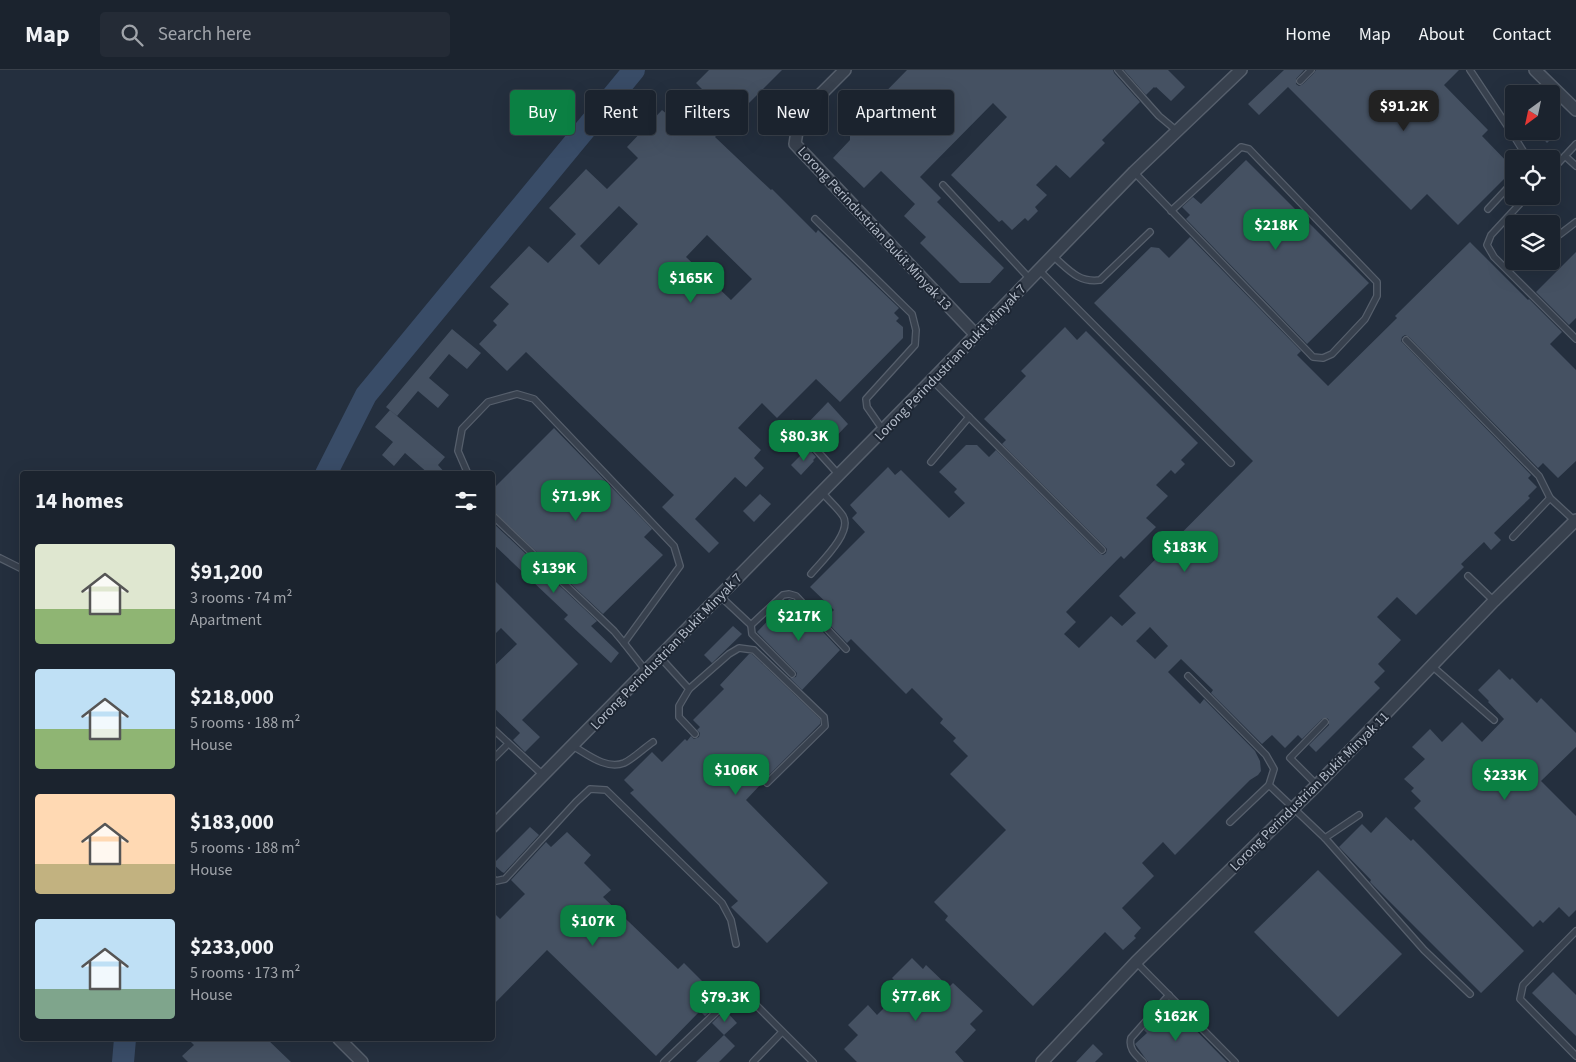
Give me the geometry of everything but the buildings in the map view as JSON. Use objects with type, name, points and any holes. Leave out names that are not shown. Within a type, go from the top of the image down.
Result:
[{"type":"street","name":"Lorong Perindustrian Bukit Minyak 13","points":[[845,70],[808,107],[798,125],[795,144],[976,335]]},
{"type":"street","name":"Lorong Perindustrian Bukit Minyak 7","points":[[495,824],[1134,172],[1241,70]]},
{"type":"street","points":[[1535,70],[1576,110]]},
{"type":"street","name":"Lorong Perindustrian Bukit Minyak 11","points":[[1042,1062],[1136,962],[1317,785],[1494,601],[1576,520]]},
{"type":"street","points":[[341,1041],[362,1062]]},
{"type":"lane","points":[[1118,70],[1159,116],[1176,131]]},
{"type":"lane","points":[[1300,81],[1311,70]]},
{"type":"lane","points":[[1470,70],[1523,150]]},
{"type":"lane","points":[[1560,161],[1576,144]]},
{"type":"lane","points":[[1134,172],[1171,211],[1313,357],[1323,358],[1332,354],[1365,319],[1377,296],[1377,282],[1248,149],[1240,147],[1171,211]]},
{"type":"lane","points":[[1565,156],[1576,166]]},
{"type":"lane","points":[[943,185],[1030,279]]},
{"type":"lane","points":[[1488,209],[1505,191]]},
{"type":"lane","points":[[1518,205],[1491,234],[1487,245],[1494,257],[1576,338]]},
{"type":"lane","points":[[815,219],[912,314],[916,330],[914,345],[866,399],[867,408],[883,430]]},
{"type":"lane","points":[[1560,233],[1576,222]]},
{"type":"lane","points":[[1053,256],[1078,277],[1089,281],[1100,280],[1150,232]]},
{"type":"lane","points":[[1039,270],[1231,463]]},
{"type":"lane","points":[[1406,340],[1539,476],[1550,498],[1576,520]]},
{"type":"lane","points":[[932,380],[1102,550]]},
{"type":"lane","points":[[467,471],[458,451],[462,429],[488,402],[517,394],[534,399],[674,546],[680,566],[624,643]]},
{"type":"lane","points":[[931,462],[969,417]]},
{"type":"lane","points":[[793,424],[839,475]]},
{"type":"lane","points":[[811,574],[842,536],[845,526],[844,517],[822,492]]},
{"type":"lane","points":[[1513,537],[1550,498]]},
{"type":"lane","points":[[495,518],[614,631],[646,671]]},
{"type":"lane","points":[[0,558],[20,568]]},
{"type":"lane","points":[[1468,576],[1494,601]]},
{"type":"lane","points":[[751,625],[783,595],[789,594],[796,596],[846,649]]},
{"type":"lane","points":[[720,596],[751,625],[752,634],[792,674]]},
{"type":"lane","points":[[695,734],[679,717],[679,706],[689,689],[729,654],[739,648],[754,650],[824,717],[825,726],[766,783]]},
{"type":"lane","points":[[660,657],[689,689]]},
{"type":"lane","points":[[1432,666],[1494,720]]},
{"type":"lane","points":[[1188,676],[1266,755],[1274,768],[1269,785],[1230,822]]},
{"type":"lane","points":[[1317,785],[1290,758],[1325,722]]},
{"type":"lane","points":[[495,731],[544,776]]},
{"type":"lane","points":[[573,746],[596,760],[609,765],[623,763],[653,742]]},
{"type":"lane","points":[[495,757],[508,744]]},
{"type":"lane","points":[[1269,785],[1325,838],[1424,950],[1470,994]]},
{"type":"lane","points":[[495,880],[505,879],[576,802],[590,790],[606,790],[722,903],[731,920],[736,944]]},
{"type":"lane","points":[[1325,838],[1359,815]]},
{"type":"lane","points":[[1576,931],[1523,985],[1520,999],[1576,1056]]},
{"type":"lane","points":[[1136,962],[1235,1062]]},
{"type":"lane","points":[[664,1062],[732,997],[739,994],[748,997],[812,1062]]},
{"type":"lane","points":[[1144,1062],[1132,1051],[1129,1044],[1131,1038],[1169,995]]},
{"type":"lane","points":[[753,1062],[782,1032]]},
{"type":"waterway","points":[[328,471],[366,395],[634,70]]},
{"type":"waterway","points":[[123,1062],[125,1041]]}]
